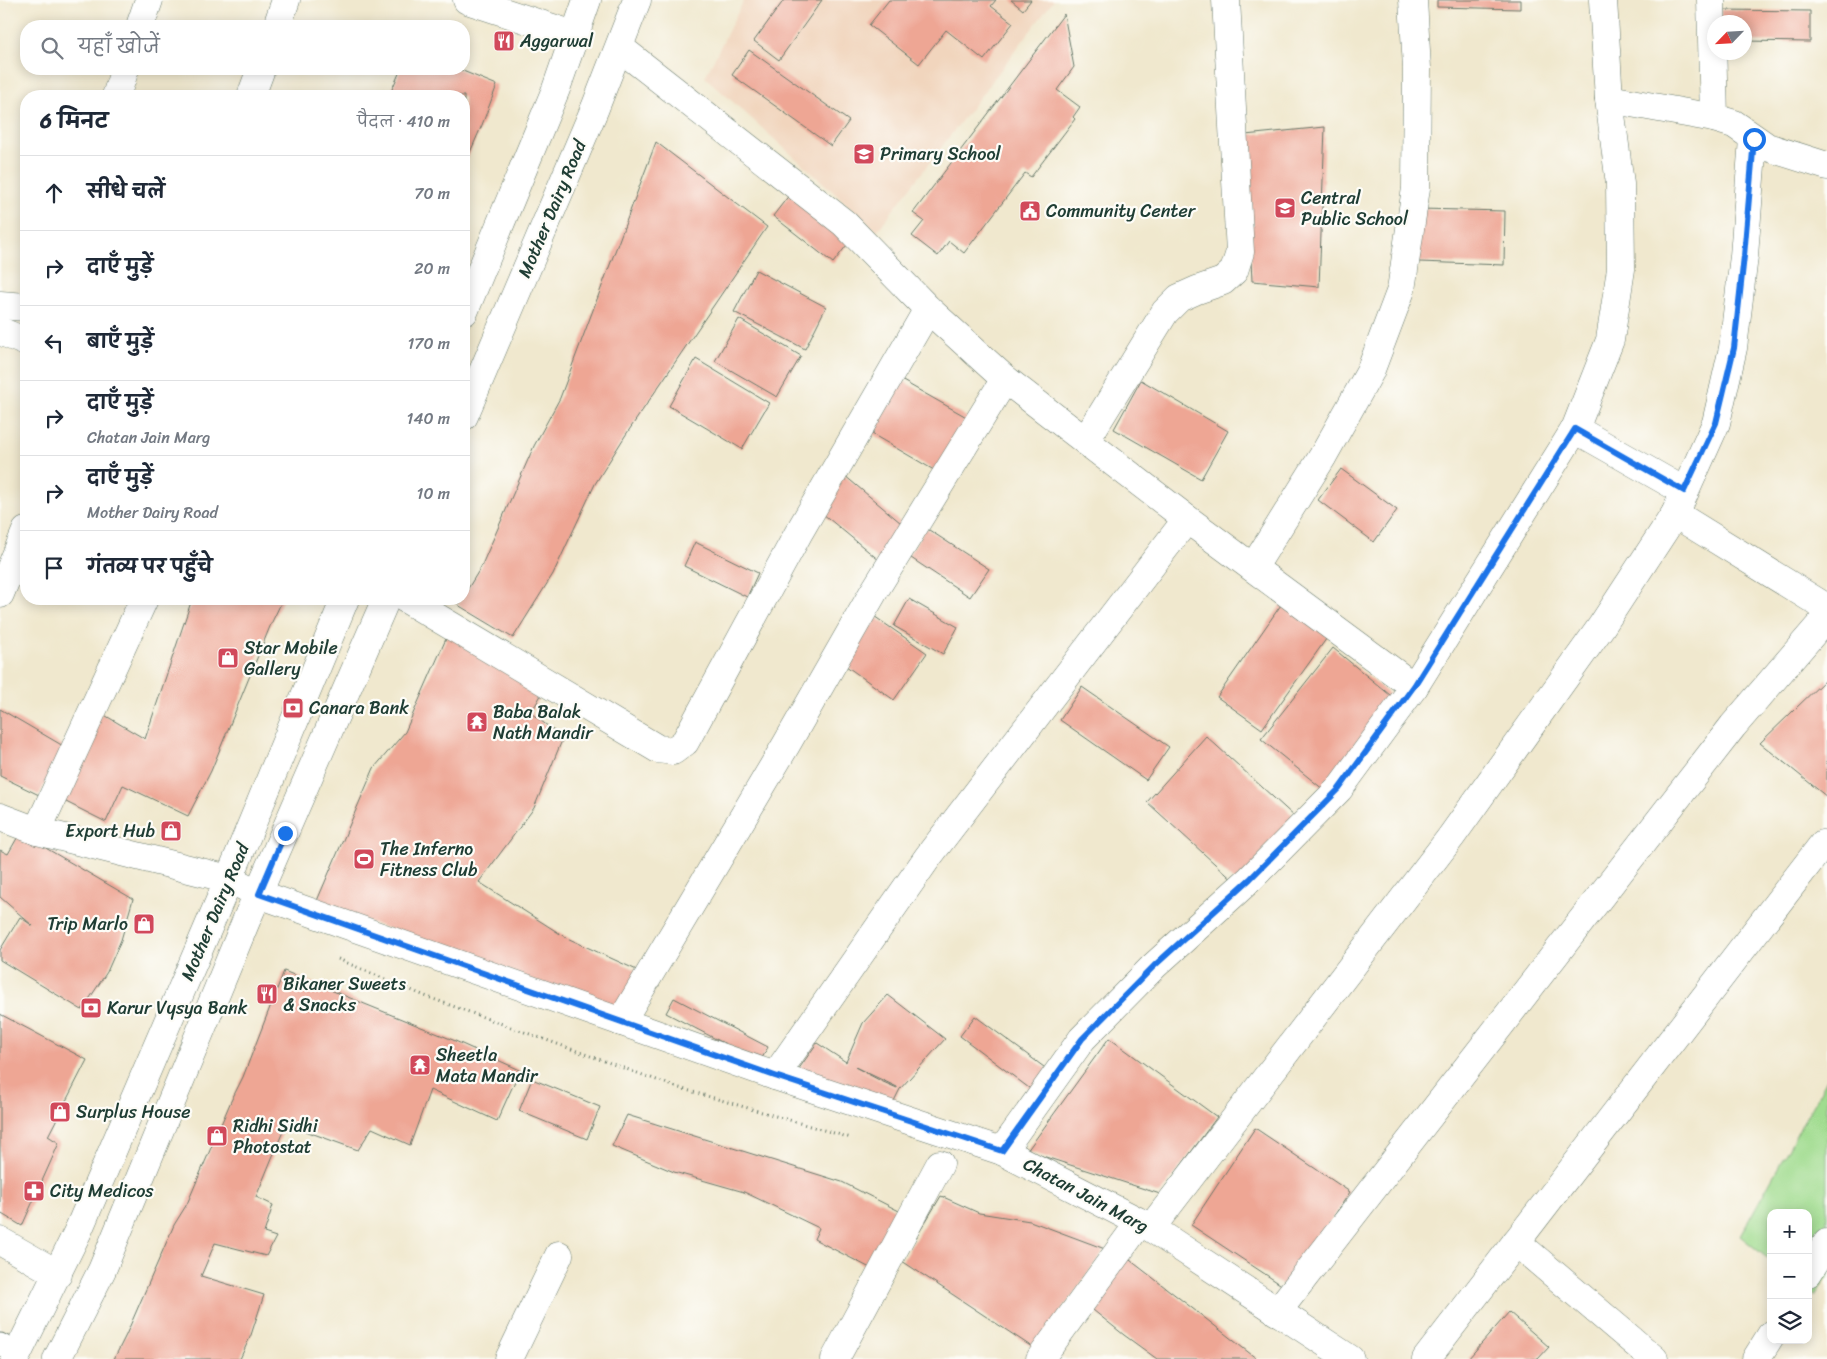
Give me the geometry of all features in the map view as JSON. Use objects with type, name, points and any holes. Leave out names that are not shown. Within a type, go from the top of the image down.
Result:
[{"type":"street","points":[[142,20],[149,0]]},
{"type":"street","points":[[279,20],[286,0]]},
{"type":"street","points":[[467,0],[574,35]]},
{"type":"street","points":[[470,297],[556,89],[587,0]]},
{"type":"street","name":"Mother Dairy Road","points":[[470,402],[620,48],[637,0]]},
{"type":"street","points":[[1086,440],[1164,312],[1179,298],[1223,281],[1234,271],[1240,252],[1226,0]]},
{"type":"street","points":[[1253,568],[1323,456],[1370,372],[1401,290],[1416,188],[1417,68],[1413,0]]},
{"type":"street","points":[[1002,1151],[1082,1039],[1154,966],[1250,879],[1339,789],[1414,686],[1575,429],[1610,340],[1621,269],[1620,184],[1609,99],[1603,0]]},
{"type":"street","points":[[1711,0],[1714,118]]},
{"type":"street","points":[[620,48],[844,223],[928,309],[1005,378],[1187,519],[1414,686]]},
{"type":"street","points":[[118,90],[123,75]]},
{"type":"street","points":[[253,90],[259,75]]},
{"type":"street","points":[[1609,99],[1714,118],[1734,124],[1767,147],[1827,166]]},
{"type":"street","points":[[1040,1359],[1451,837],[1601,627],[1679,503],[1716,423],[1734,348],[1754,139]]},
{"type":"street","points":[[0,305],[20,307]]},
{"type":"street","points":[[416,605],[658,750],[673,751],[685,742],[798,534],[928,309]]},
{"type":"street","points":[[0,332],[20,340]]},
{"type":"street","points":[[621,1022],[786,745],[873,593],[1005,378]]},
{"type":"street","points":[[1575,429],[1827,608]]},
{"type":"street","points":[[775,1076],[928,857],[1187,519]]},
{"type":"street","points":[[0,594],[20,546]]},
{"type":"street","points":[[38,831],[141,605]]},
{"type":"street","name":"Mother Dairy Road","points":[[11,1352],[58,1274],[229,879],[343,605]]},
{"type":"street","name":"Mother Dairy Road","points":[[57,1359],[102,1270],[242,931],[383,605]]},
{"type":"street","points":[[1277,1312],[1733,726],[1827,617]]},
{"type":"street","name":"Chatan Jain Marg","points":[[0,817],[38,831],[229,879],[259,894],[621,1022],[775,1076],[1002,1151],[1145,1225],[1350,1359]]},
{"type":"street","points":[[1426,1359],[1823,844]]},
{"type":"street","points":[[835,1359],[940,1164]]},
{"type":"street","points":[[0,1241],[58,1274]]},
{"type":"street","points":[[1516,1242],[1654,1359]]},
{"type":"street","points":[[1812,1267],[1827,1243]]},
{"type":"street","points":[[509,1359],[559,1255]]},
{"type":"street","points":[[1756,1359],[1767,1341]]},
{"type":"path","points":[[336,958],[425,996],[676,1087],[855,1140]]},
{"type":"shaded area","name":"Primary School","points":[[744,0],[1054,0],[877,231],[705,77]]},
{"type":"green space","points":[[1827,1079],[1827,1277],[1815,1296],[1812,1294],[1812,1209],[1767,1209],[1767,1258],[1740,1236]]},
{"type":"building","points":[[784,0],[822,0],[779,60],[754,41]]},
{"type":"building","points":[[889,0],[996,0],[991,6],[1013,23],[984,60],[946,30],[919,64],[869,25]]},
{"type":"building","points":[[1011,0],[1031,0],[1023,10]]},
{"type":"building","points":[[1437,0],[1520,0],[1520,9],[1437,7]]},
{"type":"building","points":[[1721,10],[1810,11],[1810,42],[1752,41],[1752,15],[1721,15]]},
{"type":"building","points":[[1064,14],[1074,67],[1057,90],[1080,107],[1073,117],[1075,119],[1031,177],[1025,173],[964,253],[949,241],[938,256],[912,236],[924,221],[913,213]]},
{"type":"building","points":[[749,50],[849,121],[831,146],[732,75]]},
{"type":"building","points":[[470,74],[497,85],[470,152],[470,90],[392,90],[398,75]]},
{"type":"building","name":"Central Public School","points":[[1325,127],[1319,287],[1252,281],[1245,135]]},
{"type":"building","points":[[656,142],[767,227],[625,436],[595,484],[553,574],[513,638],[458,605],[470,605],[470,585],[481,567],[534,446],[560,398]]},
{"type":"building","points":[[790,194],[850,241],[833,263],[773,216]]},
{"type":"building","points":[[1420,209],[1505,211],[1504,265],[1419,262]]},
{"type":"building","points":[[756,270],[826,307],[805,349],[734,312]]},
{"type":"building","points":[[739,319],[801,356],[777,397],[715,361]]},
{"type":"building","points":[[696,359],[769,403],[742,449],[669,406]]},
{"type":"building","points":[[901,380],[970,419],[939,473],[872,434]]},
{"type":"building","points":[[1141,380],[1228,431],[1201,479],[1114,429]]},
{"type":"building","points":[[1341,469],[1397,510],[1374,542],[1318,500]]},
{"type":"building","points":[[844,475],[907,528],[880,561],[817,509]]},
{"type":"building","points":[[926,528],[989,569],[970,597],[908,556]]},
{"type":"building","points":[[695,542],[758,573],[747,597],[684,566]]},
{"type":"building","points":[[909,599],[958,627],[943,654],[894,626]]},
{"type":"building","points":[[1283,602],[1329,635],[1262,729],[1217,697]]},
{"type":"building","points":[[190,605],[280,605],[211,771],[188,816],[123,785],[106,822],[62,800],[101,713],[145,739]]},
{"type":"building","points":[[871,614],[927,653],[894,700],[839,661]]},
{"type":"building","points":[[449,632],[545,688],[531,713],[563,738],[534,808],[479,882],[565,937],[641,972],[619,1011],[316,903],[374,768],[405,732]]},
{"type":"building","points":[[1333,648],[1396,700],[1324,790],[1261,739]]},
{"type":"building","points":[[1827,678],[1827,797],[1760,743]]},
{"type":"building","points":[[1082,687],[1169,747],[1146,780],[1060,720]]},
{"type":"building","points":[[0,709],[65,747],[39,795],[0,776]]},
{"type":"building","points":[[1206,736],[1296,818],[1237,884],[1147,802]]},
{"type":"building","points":[[20,833],[133,899],[121,940],[107,972],[82,1010],[0,960],[0,950],[20,917],[33,926],[0,897],[0,850],[8,854]]},
{"type":"building","points":[[284,971],[453,1040],[520,1070],[497,1121],[430,1090],[410,1145],[372,1128],[358,1150],[286,1124],[256,1197],[273,1205],[264,1233],[276,1237],[266,1256],[215,1243],[201,1276],[264,1295],[251,1335],[240,1359],[114,1359],[174,1225],[187,1204],[243,1077]]},
{"type":"building","points":[[888,995],[945,1039],[900,1089],[891,1107],[798,1070],[817,1043],[846,1062],[863,1023]],"holes":[[[855,1067],[897,1087],[881,1081]]]},
{"type":"building","points":[[674,998],[768,1047],[760,1062],[666,1013]]},
{"type":"building","points":[[0,1014],[87,1060],[48,1136],[59,1143],[22,1226],[0,1213]]},
{"type":"building","points":[[975,1016],[1048,1070],[1033,1091],[960,1036]]},
{"type":"building","points":[[1109,1038],[1217,1117],[1160,1194],[1027,1151]]},
{"type":"building","points":[[532,1079],[600,1107],[587,1139],[519,1111]]},
{"type":"building","points":[[627,1115],[842,1182],[903,1213],[874,1270],[814,1239],[819,1228],[744,1192],[674,1172],[612,1146]]},
{"type":"building","points":[[1255,1128],[1350,1192],[1286,1288],[1191,1225]]},
{"type":"building","points":[[941,1196],[979,1213],[1030,1221],[1105,1249],[1035,1349],[902,1261]]},
{"type":"building","points":[[1126,1257],[1257,1359],[1157,1359],[1124,1335],[1088,1306]]},
{"type":"building","points":[[1509,1312],[1549,1347],[1538,1359],[1468,1359]]},
{"type":"place","name":"Aggarwal","points":[[504,41]]},
{"type":"place","name":"Primary School","points":[[864,154]]},
{"type":"place","name":"Central Public School","points":[[1285,208]]},
{"type":"place","name":"Community Center","points":[[1030,211]]},
{"type":"place","name":"Star Mobile Gallery","points":[[228,658]]},
{"type":"place","name":"Canara Bank","points":[[293,708]]},
{"type":"place","name":"Baba Balak Nath Mandir","points":[[477,722]]},
{"type":"place","name":"Export Hub","points":[[171,831]]},
{"type":"place","name":"The Inferno Fitness Club","points":[[364,859]]},
{"type":"place","name":"Trip Marlo","points":[[144,924]]},
{"type":"place","name":"Bikaner Sweets & Snacks","points":[[267,994]]},
{"type":"place","name":"Karur Vysya Bank","points":[[91,1008]]},
{"type":"place","name":"Sheetla Mata Mandir","points":[[420,1065]]},
{"type":"place","name":"Surplus House","points":[[60,1112]]},
{"type":"place","name":"Ridhi Sidhi Photostat","points":[[217,1136]]},
{"type":"place","name":"City Medicos","points":[[34,1191]]},
{"type":"route","points":[[285,833],[259,894],[775,1076],[1002,1151],[1082,1039],[1154,966],[1250,879],[1339,789],[1414,686],[1575,429],[1684,491],[1716,423],[1734,348],[1754,139]]}]
